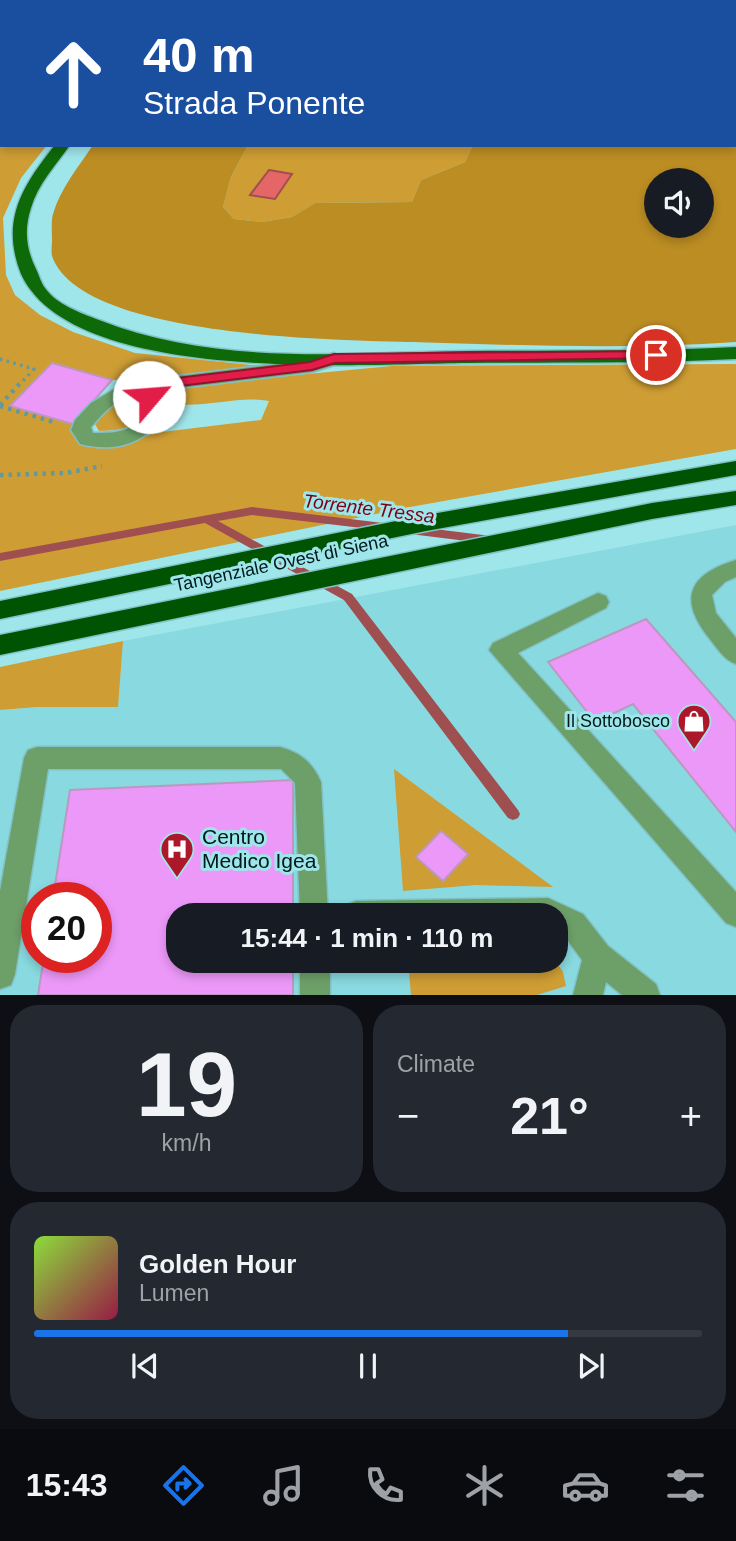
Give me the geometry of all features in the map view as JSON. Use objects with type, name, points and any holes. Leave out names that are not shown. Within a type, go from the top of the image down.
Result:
[{"type":"highway","name":"Tangenziale Ovest di Siena","points":[[0,610],[426,523],[736,468]]},
{"type":"highway","name":"Tangenziale Ovest di Siena","points":[[0,645],[652,511],[736,498]]},
{"type":"main road","points":[[61,147],[34,181],[23,202],[16,232],[24,267],[42,295],[60,309],[91,324],[149,344],[237,356],[334,359],[736,353]]},
{"type":"lane","points":[[152,393],[129,391],[108,396],[82,425],[81,430],[87,439],[120,440],[136,435],[150,424],[155,413],[149,397],[169,383],[312,366],[334,359]]},
{"type":"lane","points":[[736,568],[709,579],[702,589],[701,605],[718,634],[736,654]]},
{"type":"lane","points":[[598,602],[501,650],[736,913]]},
{"type":"lane","points":[[0,974],[37,758],[280,758],[290,761],[302,769],[308,782],[313,903]]},
{"type":"lane","points":[[568,922],[573,924],[598,956],[645,995]]},
{"type":"lane","points":[[588,995],[598,956]]},
{"type":"lane","points":[[314,973],[315,995]]},
{"type":"path","points":[[0,359],[34,369],[0,406],[81,430]]},
{"type":"path","points":[[0,475],[96,468],[109,462],[136,435]]},
{"type":"shaded area","points":[[0,147],[45,147],[21,178],[3,218],[6,275],[15,295],[40,315],[73,332],[135,353],[281,368],[170,379],[112,380],[52,363],[11,405],[73,424],[80,444],[116,448],[154,433],[261,420],[269,401],[242,400],[184,405],[160,399],[159,394],[165,388],[178,386],[392,366],[736,364],[736,449],[410,507],[0,591]]},
{"type":"shaded area","points":[[92,147],[247,147],[231,177],[223,207],[234,219],[262,222],[292,217],[315,203],[412,202],[421,180],[465,162],[472,147],[736,147],[736,342],[626,346],[517,345],[354,340],[230,331],[169,321],[115,306],[74,285],[52,256],[52,220],[56,205],[70,178]]},
{"type":"shaded area","points":[[247,147],[472,147],[465,162],[421,180],[412,202],[315,203],[292,217],[262,222],[234,219],[223,207],[231,177]]},
{"type":"shaded area","points":[[269,170],[292,174],[275,199],[250,195]]},
{"type":"shaded area","points":[[125,399],[134,402],[142,412],[134,423],[124,428],[99,431],[95,424],[111,405]]},
{"type":"shaded area","points":[[736,525],[736,995],[0,995],[0,710],[118,707],[123,641]]},
{"type":"shaded area","points":[[123,641],[118,707],[0,710],[0,667]]},
{"type":"shaded area","points":[[394,769],[553,887],[476,885],[403,891]],"holes":[[[441,831],[468,854],[444,880],[416,857]]]},
{"type":"shaded area","points":[[409,973],[563,973],[566,986],[537,995],[411,995]]},
{"type":"building","points":[[52,363],[112,380],[73,424],[10,406]]},
{"type":"building","points":[[646,619],[736,722],[736,832],[633,704],[595,722],[548,662]]},
{"type":"building","points":[[293,780],[293,903],[166,903],[166,973],[293,973],[293,995],[38,995],[41,973],[112,973],[112,882],[56,882],[70,790]]},
{"type":"building","points":[[441,831],[468,854],[443,881],[416,857]]},
{"type":"waterway","name":"Torrente Tressa","points":[[207,519],[252,511],[387,527]]},
{"type":"waterway","name":"Torrente Tressa","points":[[0,557],[207,519]]},
{"type":"waterway","points":[[207,519],[348,597],[513,814]]},
{"type":"waterway","name":"Torrente Tressa","points":[[410,530],[491,540]]},
{"type":"place","name":"Il Sottobosco","points":[[694,751]]},
{"type":"place","name":"Centro Medico Igea","points":[[177,879]]},
{"type":"route","points":[[149,397],[156,388],[169,383],[312,366],[334,359],[656,355]]}]
